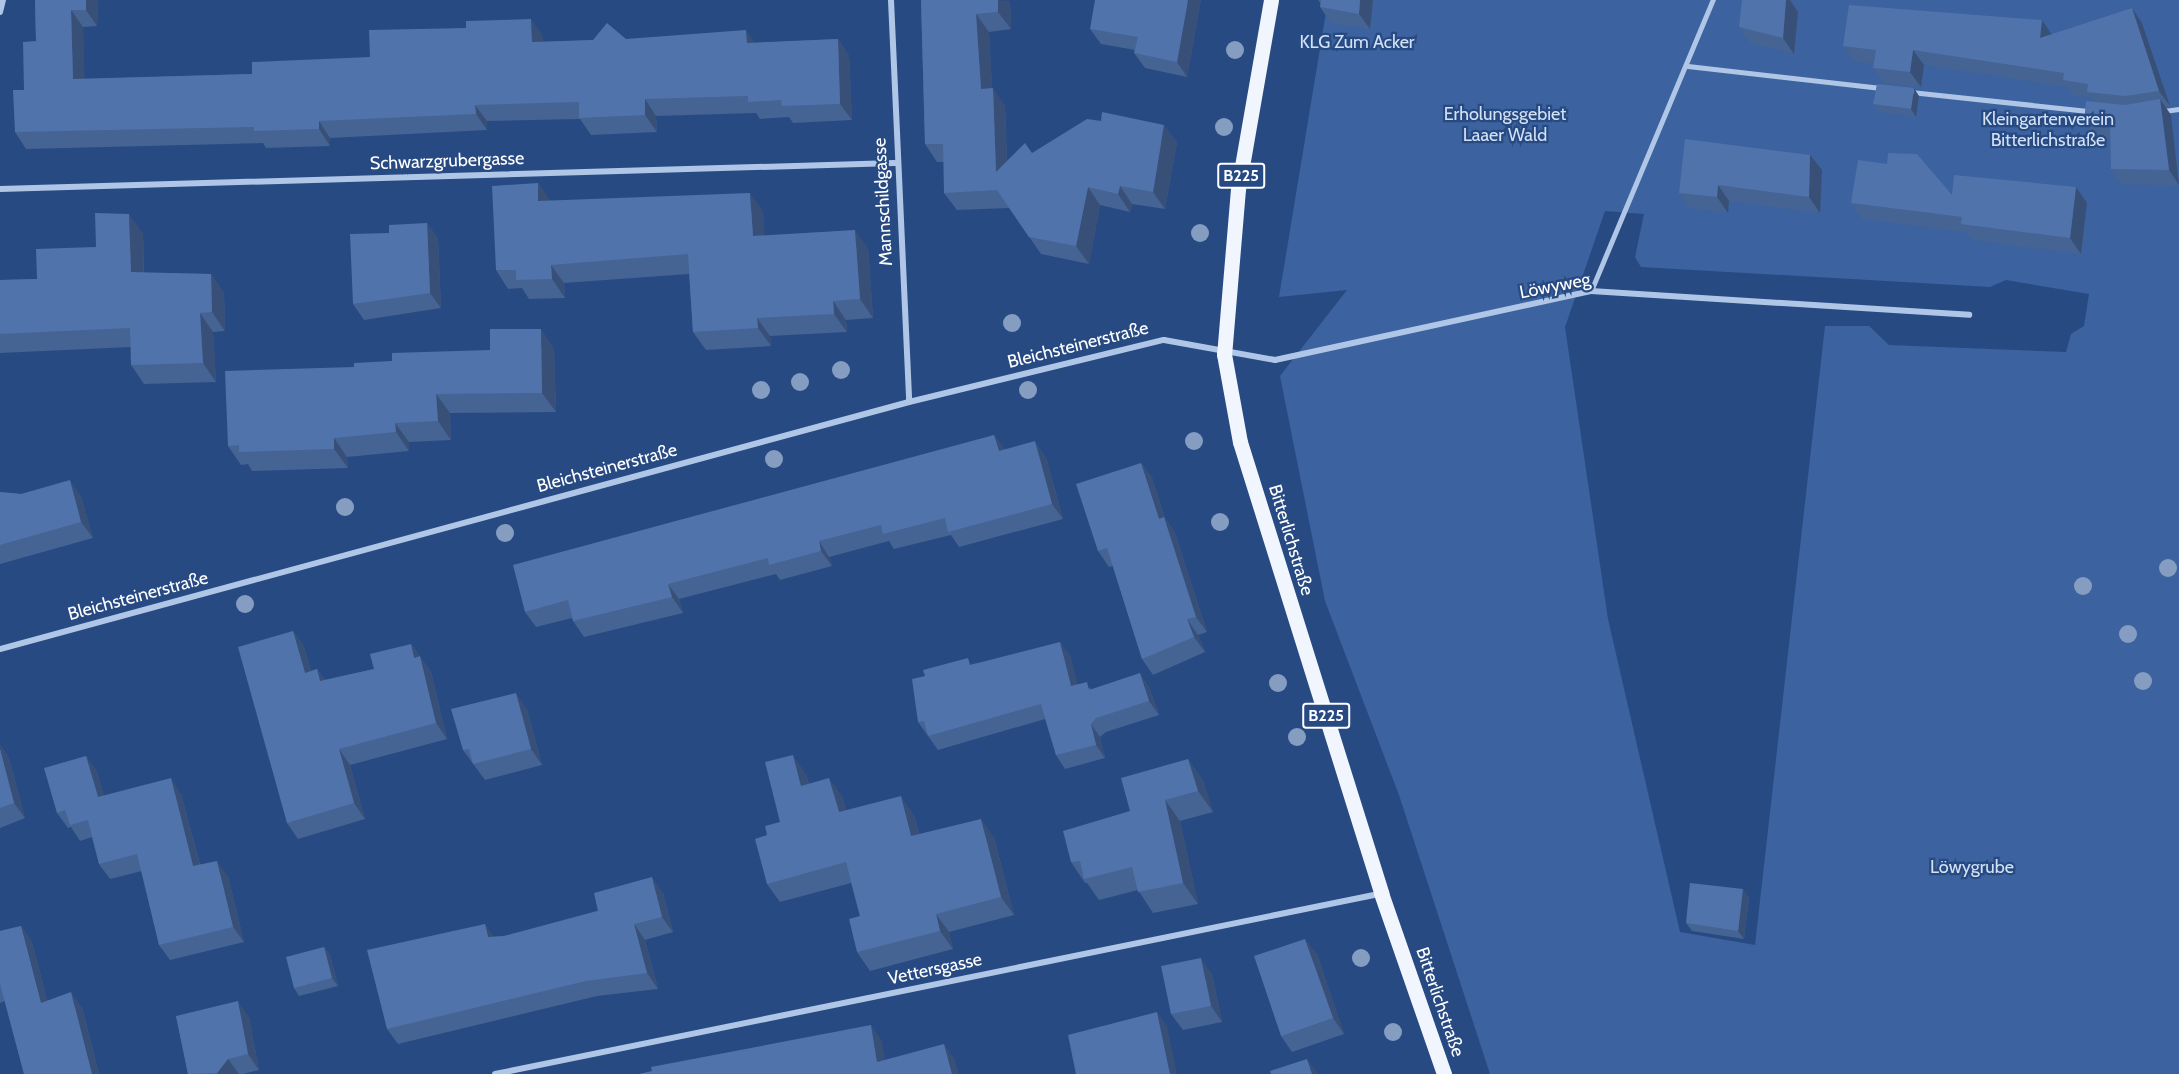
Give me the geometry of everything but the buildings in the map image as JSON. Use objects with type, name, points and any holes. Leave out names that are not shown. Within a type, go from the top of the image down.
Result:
[{"type":"main road","name":"Bitterlichstraße","points":[[1271,0],[1238,189],[1224,354],[1240,442],[1381,893],[1444,1074]]},
{"type":"street","points":[[0,12],[3,0]]},
{"type":"street","name":"Mannschildgasse","points":[[891,0],[895,163],[909,402]]},
{"type":"street","name":"Schwarzgrubergasse","points":[[0,189],[895,163]]},
{"type":"street","name":"Löwyweg","points":[[1224,354],[1275,360],[1591,291],[1968,315]]},
{"type":"street","name":"Bleichsteinerstraße","points":[[0,649],[909,402],[1164,340],[1224,354]]},
{"type":"street","name":"Vettersgasse","points":[[495,1074],[1381,893]]},
{"type":"lane","points":[[1591,291],[1688,66],[1713,0]]},
{"type":"lane","points":[[1688,66],[1893,90]]},
{"type":"lane","points":[[1905,91],[2101,112]]},
{"type":"lane","points":[[2157,112],[2179,109]]},
{"type":"green space","points":[[1328,0],[2179,0],[2179,1074],[1490,1074],[1399,795],[1325,601],[1280,376],[1347,290],[1279,297]],"holes":[[[1605,211],[1644,214],[1635,257],[1641,267],[1990,287],[2006,280],[2089,294],[2084,326],[2071,334],[2066,352],[1889,345],[1869,326],[1825,326],[1755,945],[1680,932],[1608,619],[1565,327]]]},
{"type":"park label","name":"KLG Zum Acker","points":[[1357,42]]},
{"type":"park label","name":"Erholungsgebiet Laaer Wald","points":[[1505,125]]},
{"type":"park label","name":"Kleingartenverein Bitterlichstraße","points":[[2048,130]]},
{"type":"park label","name":"Löwygrube","points":[[1972,867]]}]
